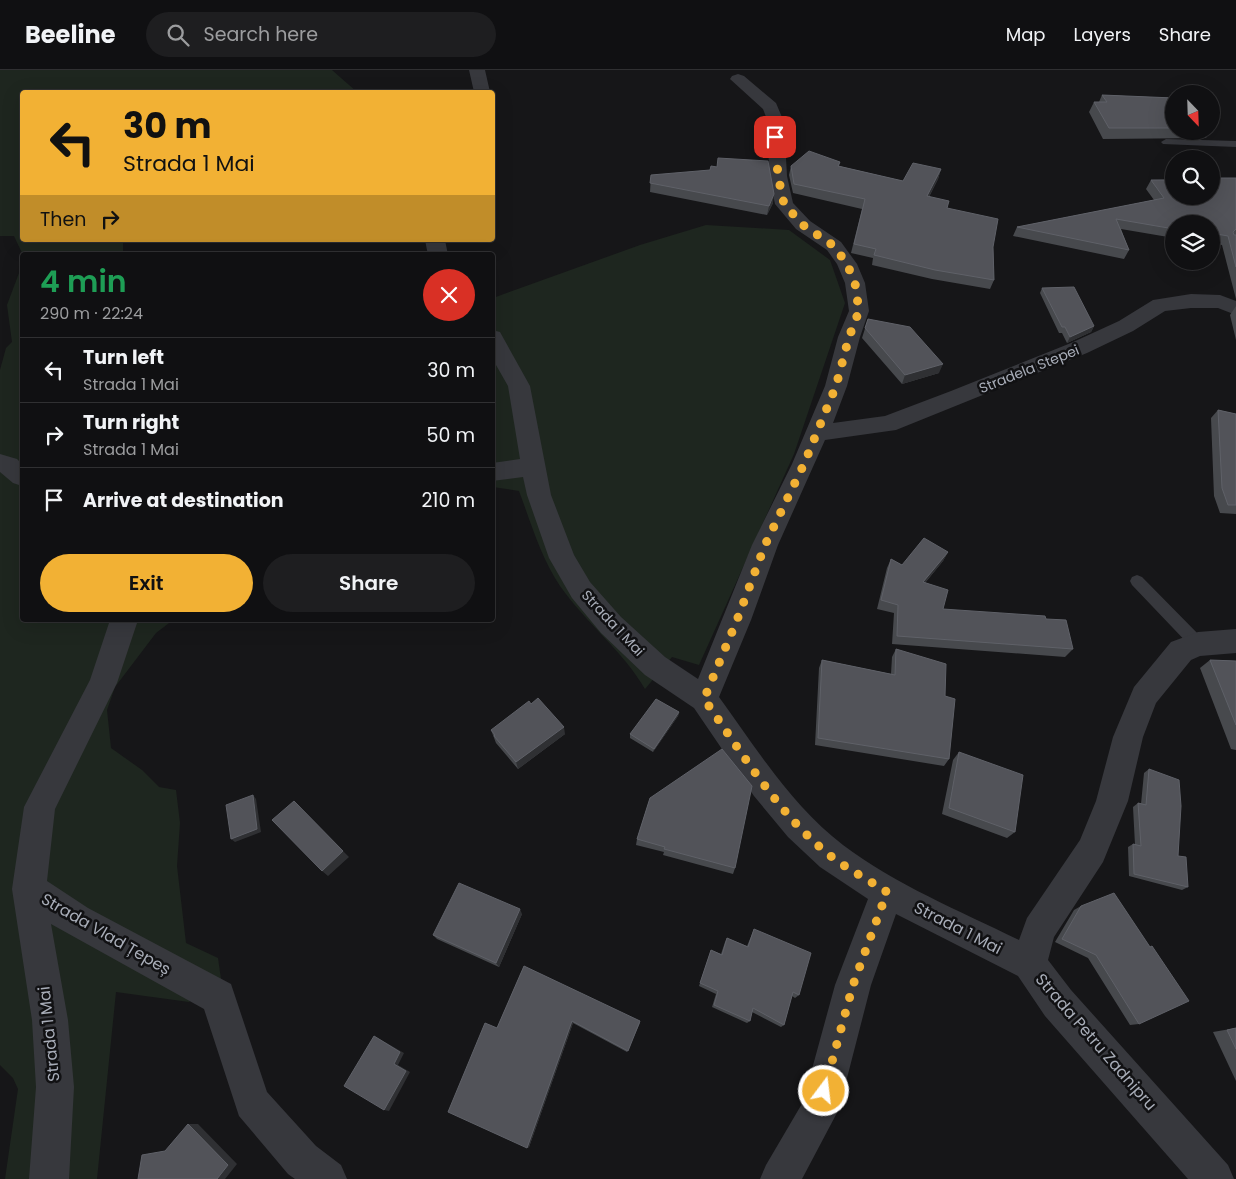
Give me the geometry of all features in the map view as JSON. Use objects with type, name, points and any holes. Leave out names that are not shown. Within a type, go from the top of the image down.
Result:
[{"type":"street","points":[[477,70],[482,90]]},
{"type":"street","points":[[704,699],[737,620],[765,545],[817,433],[836,386],[849,337],[859,311],[855,283],[847,264],[834,246],[803,225],[784,204],[778,176],[776,122],[770,107],[738,79]]},
{"type":"street","name":"Stradela Stepei","points":[[817,433],[888,424],[950,401],[1079,348],[1126,326],[1160,305],[1191,301],[1220,302],[1236,308]]},
{"type":"street","name":"Strada 1 Mai","points":[[495,342],[519,386],[539,495],[562,558],[581,590],[611,625],[655,666],[704,699],[765,786],[800,826],[831,856],[887,892],[1030,964]]},
{"type":"street","points":[[0,463],[8,465],[20,474]]},
{"type":"street","points":[[495,472],[534,466]]},
{"type":"street","name":"Strada Vlad Țepeș","points":[[123,622],[103,682],[40,807],[29,889],[76,920],[218,997],[252,1102],[302,1160],[327,1179]]},
{"type":"street","name":"Strada Petru Zadnipru","points":[[1214,1179],[1058,1003],[1030,964],[1039,930],[1092,851],[1112,801],[1128,737],[1144,696],[1181,651],[1198,644],[1236,641]]},
{"type":"street","name":"Strada 1 Mai","points":[[29,889],[50,1020],[55,1087],[49,1179]]},
{"type":"street","points":[[780,1179],[820,1109],[853,985],[887,892]]},
{"type":"lane","points":[[1166,142],[1236,144]]},
{"type":"lane","points":[[1137,581],[1198,644]]},
{"type":"shaded area","points":[[0,70],[332,70],[355,90],[20,90],[20,242],[123,242],[123,252],[22,252],[14,236],[0,236]]},
{"type":"shaded area","points":[[706,225],[789,230],[830,260],[845,303],[794,454],[699,665],[672,657],[645,689],[626,662],[570,599],[553,575],[532,528],[519,491],[495,487],[495,297],[640,245]]},
{"type":"shaded area","points":[[20,270],[20,622],[170,622],[156,633],[115,687],[107,710],[111,748],[142,770],[159,787],[176,790],[180,823],[177,866],[186,943],[218,958],[221,979],[189,1002],[116,992],[97,1179],[5,1179],[18,1089],[13,1078],[0,1065],[0,370],[6,348],[12,342],[7,305]]},
{"type":"building","points":[[1102,95],[1165,98],[1165,128],[1109,128],[1094,102],[1107,102]]},
{"type":"building","points":[[809,151],[840,162],[838,166],[903,181],[913,163],[941,169],[927,196],[949,201],[947,208],[998,219],[993,247],[994,280],[935,270],[874,255],[876,249],[854,244],[865,199],[794,184],[791,166]]},
{"type":"building","points":[[718,158],[768,161],[774,194],[769,206],[650,183],[651,175],[710,170],[711,166],[717,167]]},
{"type":"building","points":[[1220,178],[1236,178],[1236,229],[1233,232],[1236,235],[1236,267],[1228,236],[1220,235],[1220,215],[1165,215],[1165,227],[1116,219],[1129,250],[1017,227],[1164,198],[1151,180],[1165,180],[1165,205],[1220,205]]},
{"type":"building","points":[[1074,287],[1094,326],[1070,337],[1065,327],[1062,327],[1042,288]]},
{"type":"building","points":[[868,319],[910,327],[943,364],[905,375],[865,328]]},
{"type":"building","points":[[1218,410],[1236,414],[1236,505],[1228,505],[1222,488]]},
{"type":"building","points":[[924,538],[948,552],[923,582],[948,590],[943,609],[1045,616],[1046,619],[1066,620],[1073,649],[897,636],[898,605],[881,600],[891,559],[902,565]]},
{"type":"building","points":[[896,649],[946,664],[945,696],[955,699],[949,759],[818,738],[822,660],[895,675]]},
{"type":"building","points":[[1210,660],[1236,661],[1236,725]]},
{"type":"building","points":[[538,698],[564,727],[516,762],[491,730],[529,701],[531,704]]},
{"type":"building","points":[[656,699],[679,712],[654,749],[630,734]]},
{"type":"building","points":[[722,749],[752,786],[735,868],[664,849],[665,847],[637,839],[650,798]]},
{"type":"building","points":[[959,752],[1023,775],[1015,832],[949,808]]},
{"type":"building","points":[[1149,769],[1179,780],[1181,806],[1178,856],[1186,857],[1188,887],[1134,874],[1133,844],[1141,846],[1138,803],[1146,805]]},
{"type":"building","points":[[253,795],[257,829],[231,839],[226,805]]},
{"type":"building","points":[[294,801],[343,851],[322,871],[272,820]]},
{"type":"building","points":[[459,883],[520,909],[496,963],[433,935]]},
{"type":"building","points":[[1114,893],[1189,1001],[1139,1024],[1096,955],[1062,939],[1081,906]]},
{"type":"building","points":[[754,929],[811,953],[799,995],[793,992],[784,1025],[753,1008],[750,1021],[714,1005],[718,991],[700,983],[711,950],[722,955],[727,938],[748,947]]},
{"type":"building","points":[[524,966],[640,1021],[628,1051],[572,1021],[527,1148],[448,1112],[485,1023],[497,1028]]},
{"type":"building","points":[[1236,1028],[1236,1049],[1227,1030]]},
{"type":"building","points":[[374,1036],[400,1052],[394,1064],[406,1071],[384,1110],[344,1086]]},
{"type":"building","points":[[188,1124],[228,1165],[217,1179],[138,1179],[142,1155],[165,1151]]},
{"type":"route","points":[[775,137],[778,176],[784,204],[803,225],[834,246],[847,264],[855,283],[859,311],[849,337],[836,386],[804,464],[765,545],[737,620],[704,699],[765,786],[800,826],[831,856],[887,892],[853,985],[824,1091]]}]
